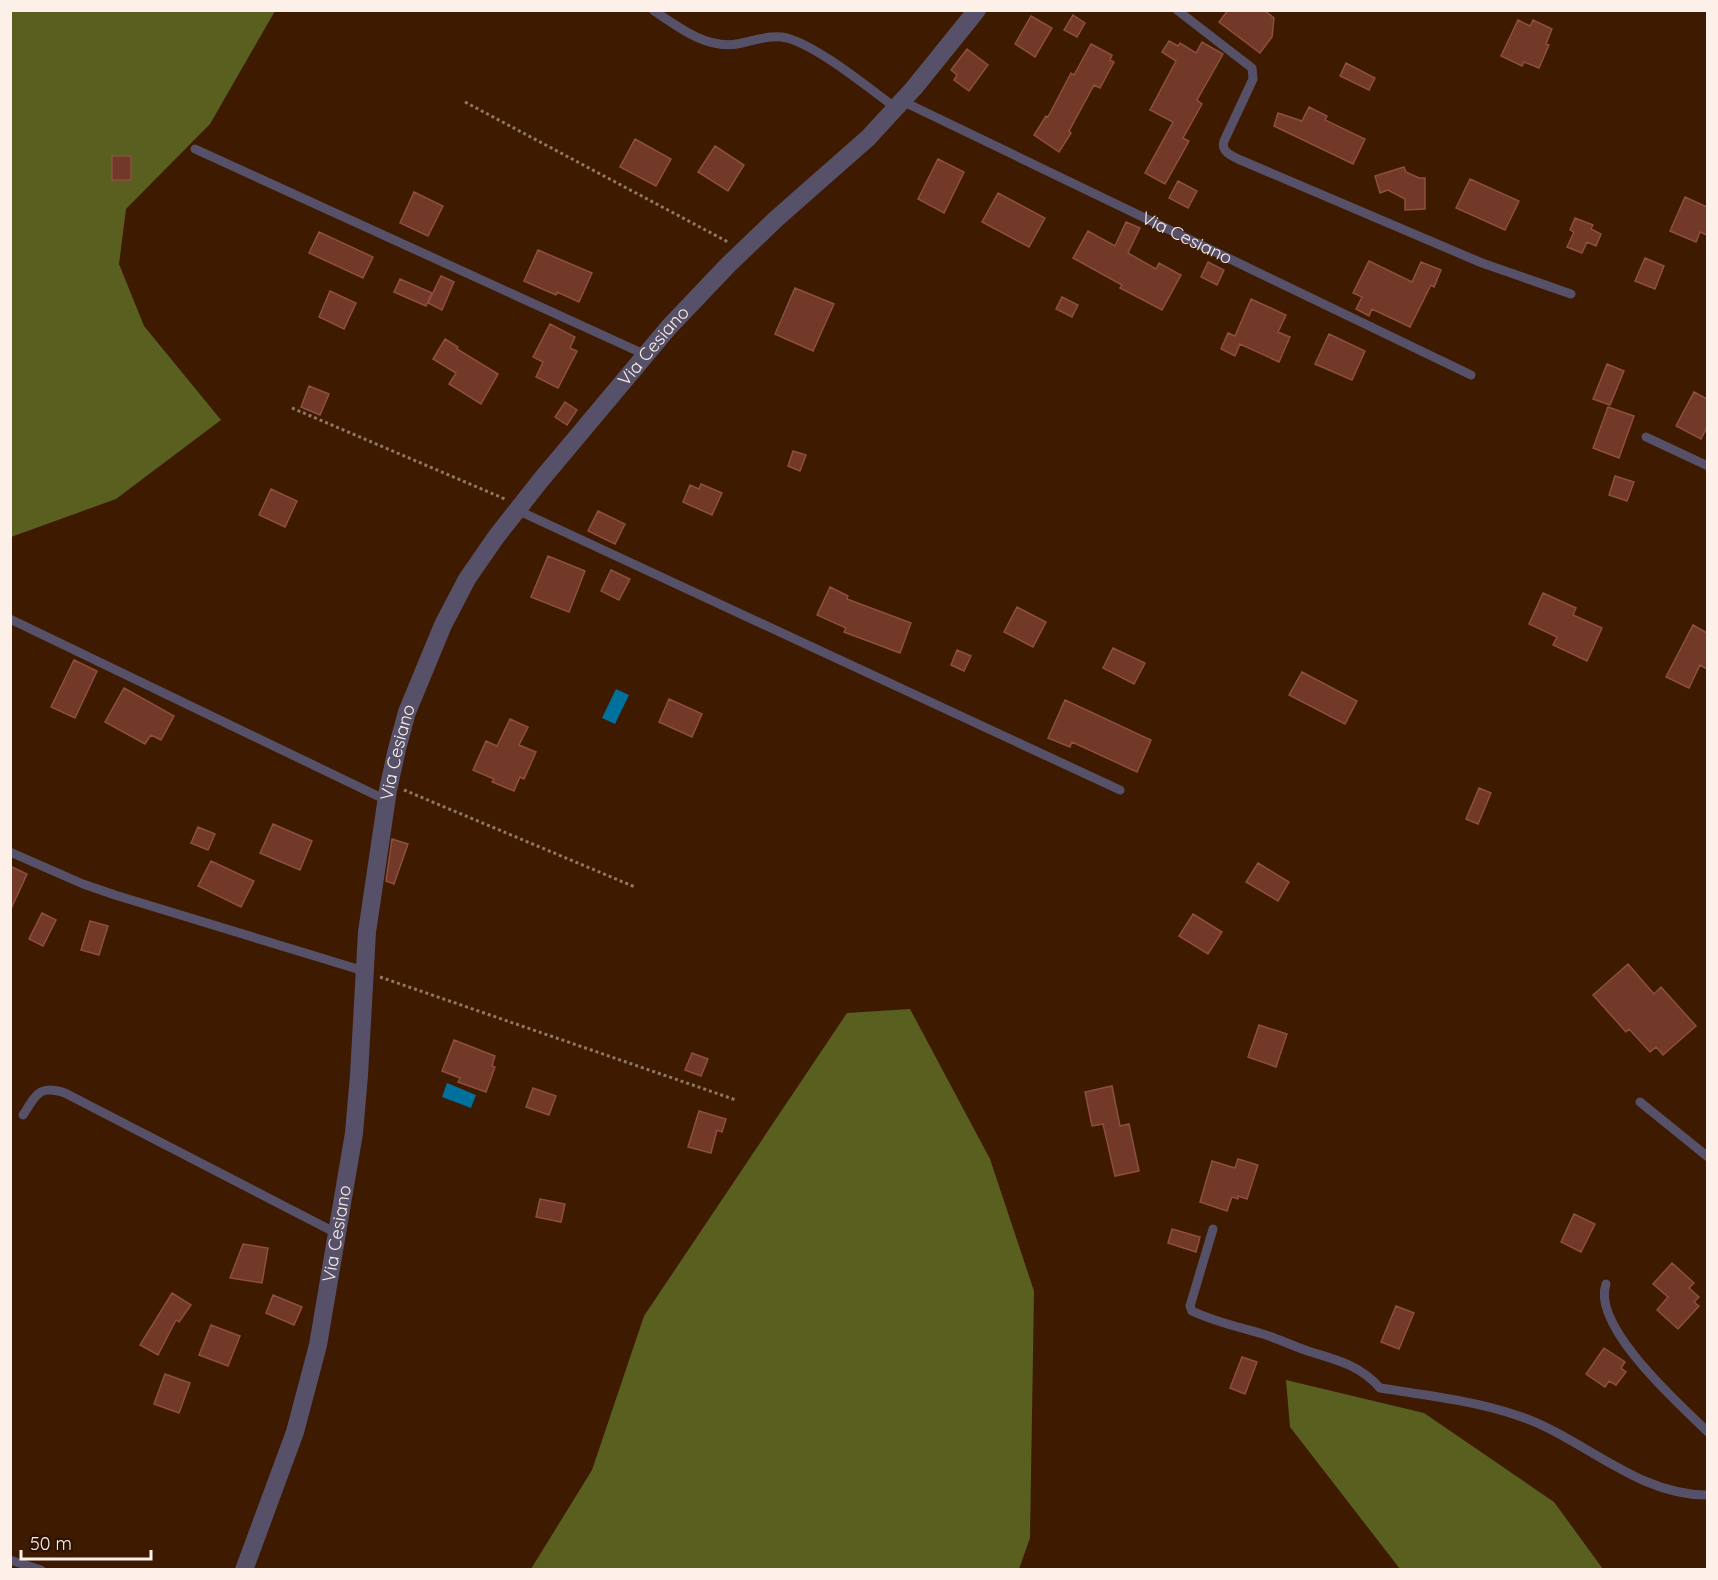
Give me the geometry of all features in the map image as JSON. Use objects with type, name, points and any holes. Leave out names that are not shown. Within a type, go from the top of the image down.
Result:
[{"type":"street","name":"Via Cesiano","points":[[244,1569],[290,1446],[308,1386],[322,1327],[356,1113],[368,919],[388,791],[407,712],[438,635],[467,579],[519,508],[683,312],[786,210],[850,155],[899,104],[977,10]]},
{"type":"lane","points":[[653,10],[693,35],[714,44],[735,44],[765,37],[783,37],[795,41],[899,104]]},
{"type":"lane","points":[[1177,10],[1252,68],[1253,79],[1224,141],[1224,149],[1227,153],[1482,263],[1571,294]]},
{"type":"lane","name":"Via Cesiano","points":[[899,104],[1471,375]]},
{"type":"lane","points":[[195,149],[646,355]]},
{"type":"lane","points":[[1646,437],[1707,466]]},
{"type":"lane","points":[[519,508],[1120,790]]},
{"type":"lane","points":[[10,619],[388,791]]},
{"type":"lane","points":[[10,852],[83,884],[115,895],[364,971]]},
{"type":"lane","points":[[22,1115],[42,1091],[51,1089],[65,1093],[338,1233]]},
{"type":"lane","points":[[1640,1102],[1707,1157]]},
{"type":"lane","points":[[1214,1229],[1190,1306],[1192,1311],[1342,1361],[1372,1378],[1380,1388],[1430,1395],[1518,1416],[1565,1436],[1649,1482],[1676,1491],[1707,1494]]},
{"type":"lane","points":[[1606,1284],[1606,1304],[1620,1337],[1646,1369],[1707,1432]]},
{"type":"lane","points":[[10,1560],[41,1569]]},
{"type":"path","points":[[465,102],[744,250]]},
{"type":"path","points":[[292,408],[519,508]]},
{"type":"path","points":[[388,791],[635,887]]},
{"type":"path","points":[[364,971],[736,1100]]},
{"type":"green space","points":[[11,11],[275,11],[210,124],[126,209],[119,264],[144,326],[221,420],[116,499],[11,537]]},
{"type":"green space","points":[[910,1009],[990,1159],[1034,1291],[1030,1538],[1019,1569],[531,1569],[592,1470],[644,1316],[847,1013]]},
{"type":"green space","points":[[1286,1380],[1424,1413],[1554,1502],[1603,1569],[1400,1569],[1290,1427]]},
{"type":"water","points":[[616,689],[629,695],[615,724],[602,718]]},
{"type":"water","points":[[447,1083],[476,1095],[471,1108],[442,1097]]},
{"type":"building","points":[[1228,10],[1264,10],[1274,18],[1272,37],[1260,53],[1219,22]]},
{"type":"building","points":[[1073,15],[1085,23],[1077,37],[1064,30]]},
{"type":"building","points":[[1031,16],[1052,28],[1035,57],[1015,44]]},
{"type":"building","points":[[1518,20],[1530,26],[1533,20],[1552,29],[1546,44],[1549,45],[1539,68],[1524,62],[1522,66],[1501,56]]},
{"type":"building","points":[[1169,41],[1178,46],[1180,43],[1196,53],[1202,42],[1223,54],[1197,100],[1202,104],[1183,138],[1189,141],[1165,184],[1145,173],[1173,122],[1150,110],[1176,61],[1162,52]]},
{"type":"building","points":[[1091,44],[1112,55],[1110,60],[1114,62],[1100,88],[1094,85],[1069,131],[1071,133],[1059,152],[1034,135],[1046,116],[1048,117],[1071,73],[1074,75]]},
{"type":"building","points":[[967,49],[988,65],[969,91],[954,80],[957,75],[951,70]]},
{"type":"building","points":[[1346,63],[1375,78],[1369,90],[1340,76]]},
{"type":"building","points":[[1309,107],[1327,116],[1325,120],[1365,139],[1353,164],[1274,126],[1278,113],[1302,121]]},
{"type":"building","points":[[635,139],[671,159],[656,186],[620,167]]},
{"type":"building","points":[[715,146],[744,165],[728,191],[698,172]]},
{"type":"building","points":[[112,156],[131,156],[131,180],[112,180]]},
{"type":"building","points":[[938,159],[964,172],[944,213],[918,199]]},
{"type":"building","points":[[1404,167],[1406,172],[1419,178],[1425,178],[1425,209],[1405,210],[1405,199],[1388,190],[1380,193],[1375,176]]},
{"type":"building","points":[[1470,179],[1519,201],[1505,230],[1456,208]]},
{"type":"building","points":[[1178,181],[1197,191],[1188,208],[1169,198]]},
{"type":"building","points":[[414,192],[443,206],[428,236],[400,223]]},
{"type":"building","points":[[998,193],[1045,218],[1029,247],[982,222]]},
{"type":"building","points":[[1685,197],[1707,207],[1707,235],[1700,232],[1696,242],[1670,231]]},
{"type":"building","points":[[1575,218],[1593,225],[1591,229],[1601,234],[1596,246],[1587,242],[1582,253],[1567,247],[1574,232],[1570,230]]},
{"type":"building","points":[[1126,222],[1140,228],[1128,253],[1156,269],[1159,263],[1181,275],[1162,310],[1120,288],[1122,285],[1073,258],[1088,231],[1115,246]]},
{"type":"building","points":[[319,232],[373,257],[363,278],[309,253]]},
{"type":"building","points":[[538,250],[592,273],[579,302],[524,281]]},
{"type":"building","points":[[1645,258],[1664,266],[1655,289],[1635,281]]},
{"type":"building","points":[[1369,261],[1412,282],[1421,262],[1441,270],[1434,287],[1431,285],[1410,327],[1372,309],[1369,316],[1356,309],[1362,297],[1353,293]]},
{"type":"building","points":[[1208,262],[1224,270],[1217,285],[1201,277]]},
{"type":"building","points":[[441,276],[454,282],[442,310],[428,303]]},
{"type":"building","points":[[400,279],[432,293],[426,306],[394,292]]},
{"type":"building","points":[[795,288],[834,304],[813,351],[775,334]]},
{"type":"building","points":[[330,291],[356,303],[344,329],[319,317]]},
{"type":"building","points":[[1062,297],[1078,305],[1072,317],[1056,309]]},
{"type":"building","points":[[1251,299],[1286,315],[1278,332],[1290,337],[1279,362],[1240,344],[1235,356],[1221,349],[1228,333],[1235,336]]},
{"type":"building","points":[[550,324],[575,337],[570,348],[577,351],[558,388],[536,377],[543,362],[533,357]]},
{"type":"building","points":[[1329,334],[1365,351],[1352,380],[1315,364]]},
{"type":"building","points":[[445,339],[498,374],[481,404],[449,384],[456,373],[433,359]]},
{"type":"building","points":[[1607,364],[1624,371],[1610,405],[1593,399]]},
{"type":"building","points":[[309,386],[329,394],[320,415],[301,407]]},
{"type":"building","points":[[1694,392],[1707,399],[1707,427],[1701,439],[1676,426]]},
{"type":"building","points":[[565,402],[577,410],[567,425],[555,417]]},
{"type":"building","points":[[1608,407],[1634,416],[1619,458],[1593,448]]},
{"type":"building","points":[[793,451],[806,455],[800,471],[788,466]]},
{"type":"building","points":[[1615,476],[1634,482],[1627,501],[1609,495]]},
{"type":"building","points":[[701,484],[722,493],[712,515],[683,502],[690,485],[699,489]]},
{"type":"building","points":[[271,489],[297,501],[285,527],[259,515]]},
{"type":"building","points":[[598,511],[625,524],[615,544],[588,531]]},
{"type":"building","points":[[548,556],[585,571],[569,612],[531,597]]},
{"type":"building","points":[[611,570],[630,579],[619,600],[601,591]]},
{"type":"building","points":[[830,587],[848,596],[847,599],[911,623],[900,653],[844,632],[846,628],[817,615]]},
{"type":"building","points":[[1543,593],[1576,608],[1573,615],[1602,628],[1587,661],[1553,645],[1557,637],[1529,624]]},
{"type":"building","points":[[1017,607],[1046,622],[1033,647],[1004,632]]},
{"type":"building","points":[[1693,625],[1707,633],[1707,669],[1700,665],[1689,688],[1666,677]]},
{"type":"building","points":[[1113,648],[1145,663],[1134,684],[1103,668]]},
{"type":"building","points":[[957,650],[971,656],[964,671],[951,665]]},
{"type":"building","points":[[74,660],[97,671],[75,718],[51,707]]},
{"type":"building","points":[[1302,672],[1357,701],[1345,724],[1289,695]]},
{"type":"building","points":[[124,688],[174,716],[161,740],[151,735],[145,744],[105,722]]},
{"type":"building","points":[[669,699],[702,714],[692,737],[659,722]]},
{"type":"building","points":[[1065,700],[1151,740],[1137,772],[1072,742],[1070,747],[1048,738]]},
{"type":"building","points":[[510,719],[528,727],[519,745],[536,752],[524,779],[520,777],[514,791],[492,782],[494,779],[473,770],[486,741],[497,746]]},
{"type":"building","points":[[1479,788],[1491,793],[1478,824],[1466,819]]},
{"type":"building","points":[[273,824],[312,841],[300,870],[260,853]]},
{"type":"building","points":[[198,827],[215,834],[208,850],[191,843]]},
{"type":"building","points":[[392,839],[408,844],[394,884],[386,881]]},
{"type":"building","points":[[211,861],[254,881],[241,907],[198,886]]},
{"type":"building","points":[[1258,863],[1289,882],[1278,901],[1246,882]]},
{"type":"building","points":[[10,866],[27,874],[10,911]]},
{"type":"building","points":[[42,913],[56,920],[43,946],[29,939]]},
{"type":"building","points":[[1193,914],[1222,932],[1208,954],[1179,936]]},
{"type":"building","points":[[90,921],[108,926],[99,955],[81,950]]},
{"type":"building","points":[[1628,964],[1654,994],[1661,987],[1696,1026],[1663,1055],[1656,1047],[1650,1052],[1629,1029],[1626,1032],[1593,995]]},
{"type":"building","points":[[1259,1025],[1287,1034],[1276,1067],[1248,1057]]},
{"type":"building","points":[[454,1040],[495,1056],[492,1066],[495,1067],[486,1092],[458,1082],[460,1078],[442,1071]]},
{"type":"building","points":[[692,1053],[708,1059],[701,1076],[685,1070]]},
{"type":"building","points":[[1112,1086],[1120,1126],[1129,1124],[1139,1171],[1115,1176],[1103,1124],[1092,1126],[1085,1092]]},
{"type":"building","points":[[533,1088],[556,1096],[549,1115],[526,1107]]},
{"type":"building","points":[[699,1111],[726,1119],[722,1132],[717,1130],[711,1153],[688,1147]]},
{"type":"building","points":[[1238,1159],[1258,1165],[1247,1199],[1232,1197],[1227,1211],[1200,1202],[1212,1161],[1235,1168]]},
{"type":"building","points":[[540,1199],[565,1204],[561,1222],[536,1217]]},
{"type":"building","points":[[1574,1214],[1595,1224],[1581,1252],[1561,1242]]},
{"type":"building","points":[[1172,1229],[1200,1237],[1196,1252],[1168,1243]]},
{"type":"building","points":[[243,1244],[268,1248],[262,1283],[230,1278]]},
{"type":"building","points":[[1672,1263],[1694,1283],[1689,1288],[1699,1297],[1694,1302],[1699,1306],[1678,1329],[1657,1310],[1668,1297],[1653,1284]]},
{"type":"building","points":[[172,1293],[191,1305],[179,1322],[176,1320],[158,1355],[140,1345]]},
{"type":"building","points":[[273,1295],[302,1307],[294,1325],[266,1313]]},
{"type":"building","points":[[1396,1306],[1414,1313],[1399,1349],[1381,1342]]},
{"type":"building","points":[[211,1325],[240,1336],[228,1366],[199,1355]]},
{"type":"building","points":[[1604,1348],[1625,1362],[1621,1368],[1626,1372],[1616,1385],[1609,1381],[1605,1387],[1586,1374]]},
{"type":"building","points":[[1242,1357],[1257,1362],[1245,1394],[1230,1388]]},
{"type":"building","points":[[165,1374],[190,1383],[179,1413],[154,1404]]}]
